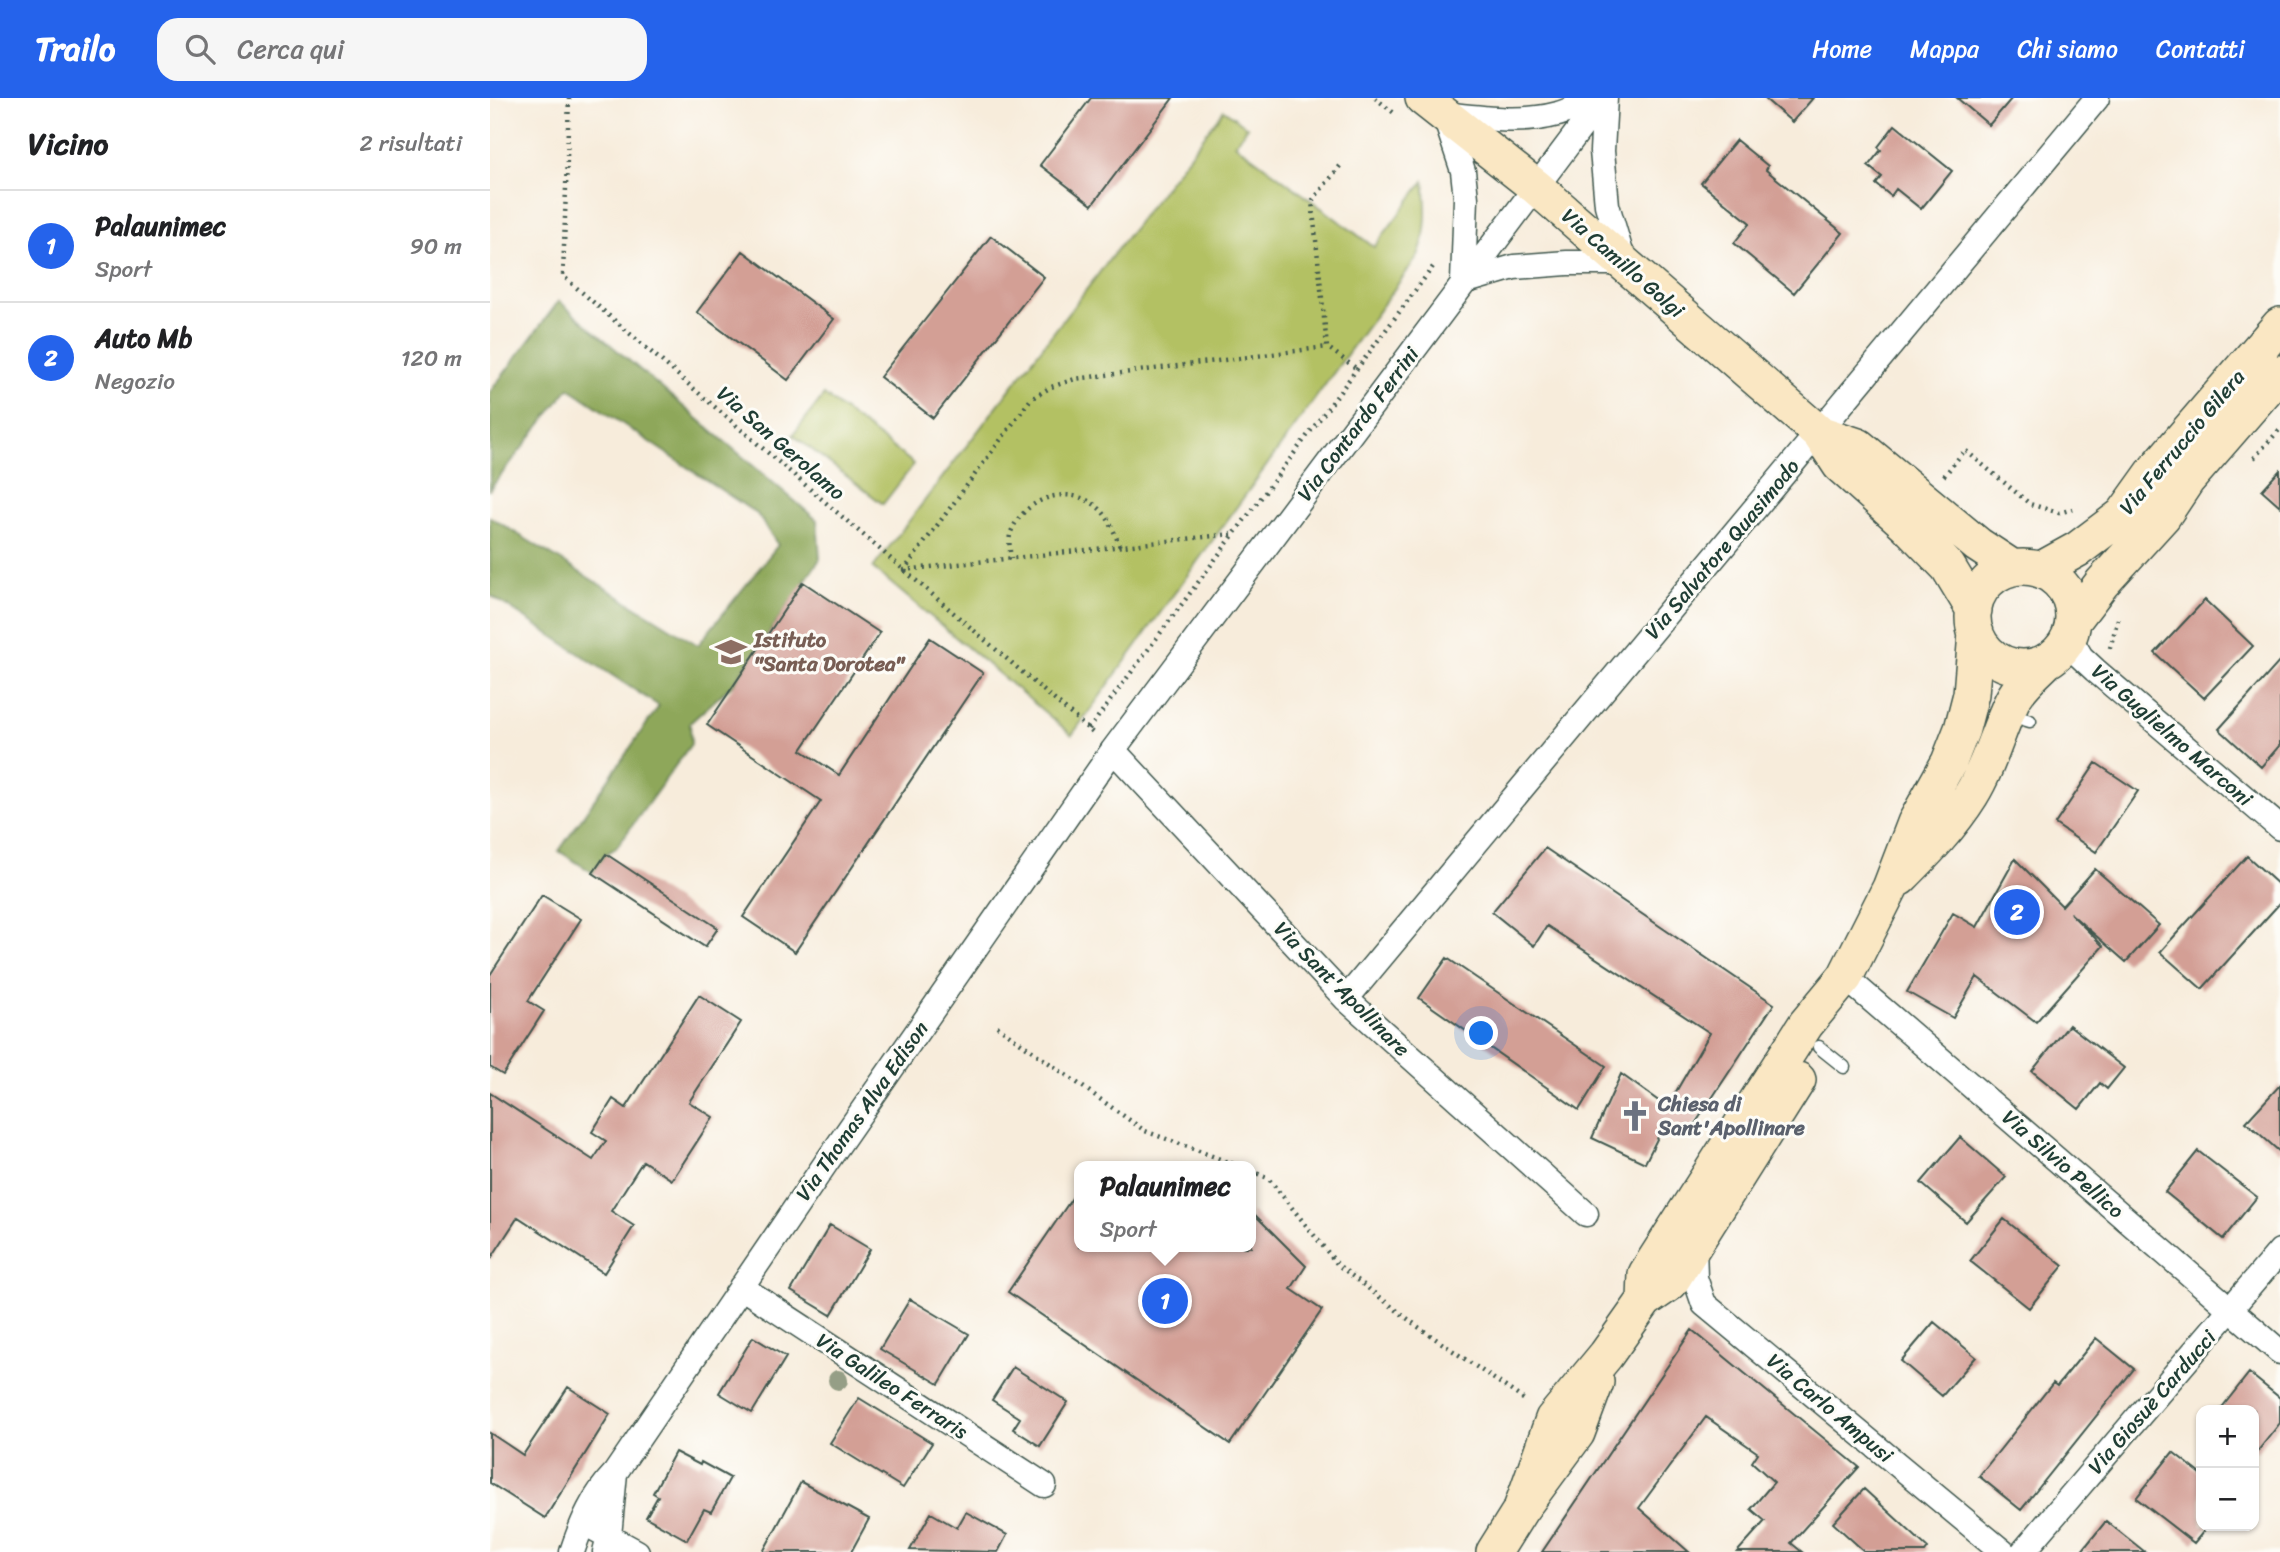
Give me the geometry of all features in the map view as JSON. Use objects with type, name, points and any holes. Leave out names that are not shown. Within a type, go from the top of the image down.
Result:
[{"type":"main road","name":"Via Camillo Golgi","points":[[1422,109],[1536,187],[1819,433]]},
{"type":"main road","name":"Via Ferruccio Gilera","points":[[1645,1300],[1646,1274],[1806,1024],[1845,977],[1890,888],[1916,823],[1949,762],[1962,729],[1971,695],[1978,595],[1998,573],[2026,569],[2078,549],[2123,515],[2156,469],[2280,326]]},
{"type":"main road","name":"Via Ferruccio Gilera","points":[[1890,888],[1944,834],[1971,795],[1993,750],[2019,717],[2013,699],[2063,639],[2102,583],[2163,516],[2187,480],[2280,373]]},
{"type":"main road","points":[[1819,433],[1858,446],[1978,545],[2026,569],[2054,577],[2065,589],[2071,604],[2063,639],[2028,667],[2006,664],[1987,652],[1948,567],[1906,524],[1840,465],[1819,433]]},
{"type":"main road","name":"Via Ferruccio Gilera","points":[[1521,1509],[1553,1419],[1606,1355],[1645,1300],[1670,1283],[1767,1141],[1831,1057],[1845,977]]},
{"type":"main road","name":"Via Ferruccio Gilera","points":[[1494,1552],[1521,1509],[1577,1433],[1606,1355]]},
{"type":"street","points":[[1602,98],[1602,151],[1607,205],[1624,263],[1514,267],[1464,282],[1466,198],[1462,172],[1422,109],[1493,119],[1523,119],[1556,114],[1602,98]]},
{"type":"street","name":"Via Contardo Ferrini","points":[[1113,750],[1602,98]]},
{"type":"street","name":"Via Salvatore Quasimodo","points":[[1346,999],[2097,98]]},
{"type":"street","name":"Via Guglielmo Marconi","points":[[2063,639],[2095,670],[2280,828]]},
{"type":"street","name":"Via Sant'Apollinare","points":[[1113,750],[1346,999],[1586,1214]]},
{"type":"street","name":"Via Thomas Alva Edison","points":[[572,1552],[582,1522],[600,1489],[615,1474],[741,1287],[1113,750]]},
{"type":"street","name":"Via Silvio Pellico","points":[[1845,977],[2280,1352]]},
{"type":"street","name":"Via Carlo Ampusi","points":[[1695,1244],[1695,1278],[1704,1304],[2003,1552]]},
{"type":"street","name":"Via Giosuè Carducci","points":[[2023,1552],[2280,1251]]},
{"type":"street","name":"Via Galileo Ferraris","points":[[741,1287],[1044,1485]]},
{"type":"street","name":"Via Thomas Alva Edison","points":[[607,1544],[615,1474]]},
{"type":"street","points":[[582,1522],[607,1544],[637,1552]]},
{"type":"path","name":"Via San Gerolamo","points":[[569,98],[563,276],[1113,750]]},
{"type":"path","points":[[1375,98],[1422,109]]},
{"type":"path","points":[[1327,347],[1312,201],[1340,166]]},
{"type":"path","points":[[1089,729],[1436,263]]},
{"type":"path","points":[[904,570],[1031,399],[1051,387],[1075,379],[1327,347],[1357,369]]},
{"type":"path","points":[[1924,500],[1965,450],[2030,504],[2059,513],[2082,506],[2107,529]]},
{"type":"path","points":[[1011,559],[1010,534],[1023,513],[1041,499],[1059,494],[1078,496],[1100,509],[1113,527],[1120,547]]},
{"type":"path","points":[[904,570],[1232,534]]},
{"type":"path","points":[[997,1026],[1144,1130],[1225,1161]]},
{"type":"path","points":[[1256,1173],[1268,1178],[1338,1265],[1488,1376],[1553,1419]]},
{"type":"green space","points":[[1224,110],[1247,127],[1235,144],[1374,247],[1424,181],[1424,238],[1418,256],[1072,735],[873,568]]},
{"type":"green space","points":[[559,301],[817,520],[820,559],[734,683],[690,723],[691,744],[616,848],[606,854],[593,873],[559,851],[659,706],[490,595],[490,517],[698,645],[778,545],[757,514],[569,388],[490,489],[490,392]]},
{"type":"green space","points":[[824,395],[914,464],[883,504],[793,435]]},
{"type":"building","points":[[1091,98],[1173,98],[1092,205],[1040,165]]},
{"type":"building","points":[[1764,98],[1813,98],[1792,122]]},
{"type":"building","points":[[1957,98],[2012,98],[1989,125]]},
{"type":"building","points":[[1895,125],[1952,171],[1921,209],[1896,189],[1891,196],[1876,184],[1882,177],[1868,166]]},
{"type":"building","points":[[1736,140],[1768,166],[1766,170],[1843,233],[1794,293],[1734,243],[1750,223],[1701,183]]},
{"type":"building","points":[[991,236],[1044,277],[933,418],[880,377]]},
{"type":"building","points":[[743,251],[834,319],[788,380],[697,312]]},
{"type":"building","points":[[2280,470],[2280,506],[2262,490]]},
{"type":"building","points":[[803,582],[880,633],[801,750],[839,775],[930,638],[983,673],[795,952],[743,917],[821,801],[707,725]]},
{"type":"building","points":[[2205,600],[2253,646],[2204,698],[2155,653]]},
{"type":"building","points":[[2280,661],[2280,745],[2261,767],[2219,729]]},
{"type":"building","points":[[2096,763],[2138,791],[2096,852],[2055,824]]},
{"type":"building","points":[[1545,848],[1774,1004],[1689,1133],[1666,1121],[1645,1163],[1592,1138],[1621,1074],[1667,1107],[1710,1033],[1547,926],[1534,946],[1492,912]]},
{"type":"building","points":[[606,854],[718,928],[705,947],[593,873]]},
{"type":"building","points":[[2247,856],[2280,886],[2280,903],[2202,989],[2160,952]]},
{"type":"building","points":[[2015,859],[2062,906],[2095,869],[2159,925],[2126,962],[2070,913],[2103,946],[2036,1022],[1977,977],[1953,1018],[1907,992],[1953,913],[1977,927]]},
{"type":"building","points":[[542,895],[581,919],[528,1001],[544,1011],[503,1075],[490,1067],[490,975]]},
{"type":"building","points":[[1447,958],[1606,1066],[1579,1110],[1419,998]]},
{"type":"building","points":[[699,995],[741,1022],[689,1102],[713,1117],[672,1180],[643,1161],[611,1211],[634,1226],[604,1273],[518,1217],[490,1260],[490,1093],[593,1160],[606,1141],[592,1132],[613,1099],[626,1108]]},
{"type":"building","points":[[2069,1025],[2124,1068],[2107,1089],[2100,1083],[2079,1109],[2032,1071]]},
{"type":"building","points":[[2280,1085],[2280,1152],[2246,1122]]},
{"type":"building","points":[[1960,1137],[2006,1177],[1966,1222],[1921,1183]]},
{"type":"building","points":[[2198,1151],[2257,1197],[2223,1239],[2165,1192]]},
{"type":"building","points":[[1074,1195],[1074,1252],[1256,1252],[1256,1216],[1306,1266],[1291,1289],[1322,1310],[1230,1444],[1008,1292]]},
{"type":"building","points":[[2004,1219],[2063,1266],[2029,1308],[1970,1261]]},
{"type":"building","points":[[830,1225],[870,1249],[831,1315],[791,1291]]},
{"type":"building","points":[[910,1299],[969,1334],[939,1384],[880,1349]]},
{"type":"building","points":[[1934,1322],[1976,1357],[1942,1396],[1901,1361]]},
{"type":"building","points":[[1692,1330],[1859,1467],[1791,1543],[1802,1552],[1737,1552],[1765,1521],[1751,1509],[1774,1482],[1752,1462],[1758,1453],[1706,1417],[1639,1508],[1689,1552],[1542,1552]]},
{"type":"building","points":[[753,1337],[786,1357],[752,1413],[719,1393]]},
{"type":"building","points":[[2096,1338],[2134,1369],[2021,1510],[1979,1476],[2053,1383],[2057,1386]]},
{"type":"building","points":[[1013,1367],[1068,1402],[1040,1446],[1013,1429],[1020,1418],[992,1400]]},
{"type":"building","points":[[2249,1373],[2280,1398],[2280,1423],[2259,1449],[2259,1405],[2224,1405]]},
{"type":"building","points":[[568,1387],[610,1414],[545,1518],[490,1483],[490,1433],[523,1455]]},
{"type":"building","points":[[859,1398],[932,1443],[903,1488],[830,1443]]},
{"type":"building","points":[[675,1452],[730,1478],[711,1512],[704,1509],[687,1540],[646,1517],[658,1496],[653,1493]]},
{"type":"building","points":[[2173,1452],[2196,1470],[2196,1531],[2204,1531],[2194,1543],[2136,1498]]},
{"type":"building","points":[[801,1482],[869,1519],[851,1552],[763,1552]]},
{"type":"building","points":[[1864,1489],[1928,1548],[1925,1552],[1865,1552],[1833,1523]]},
{"type":"building","points":[[966,1512],[1007,1535],[998,1552],[910,1550],[931,1513],[957,1528]]},
{"type":"building","points":[[2106,1521],[2145,1552],[2081,1552]]},
{"type":"place","name":"Istituto \"Santa Dorotea\"","points":[[731,652]]},
{"type":"place","name":"Auto Mb","points":[[2017,912]]},
{"type":"place","name":"Chiesa di Sant'Apollinare","points":[[1635,1116]]},
{"type":"place","name":"Palaunimec","points":[[1165,1301]]}]
